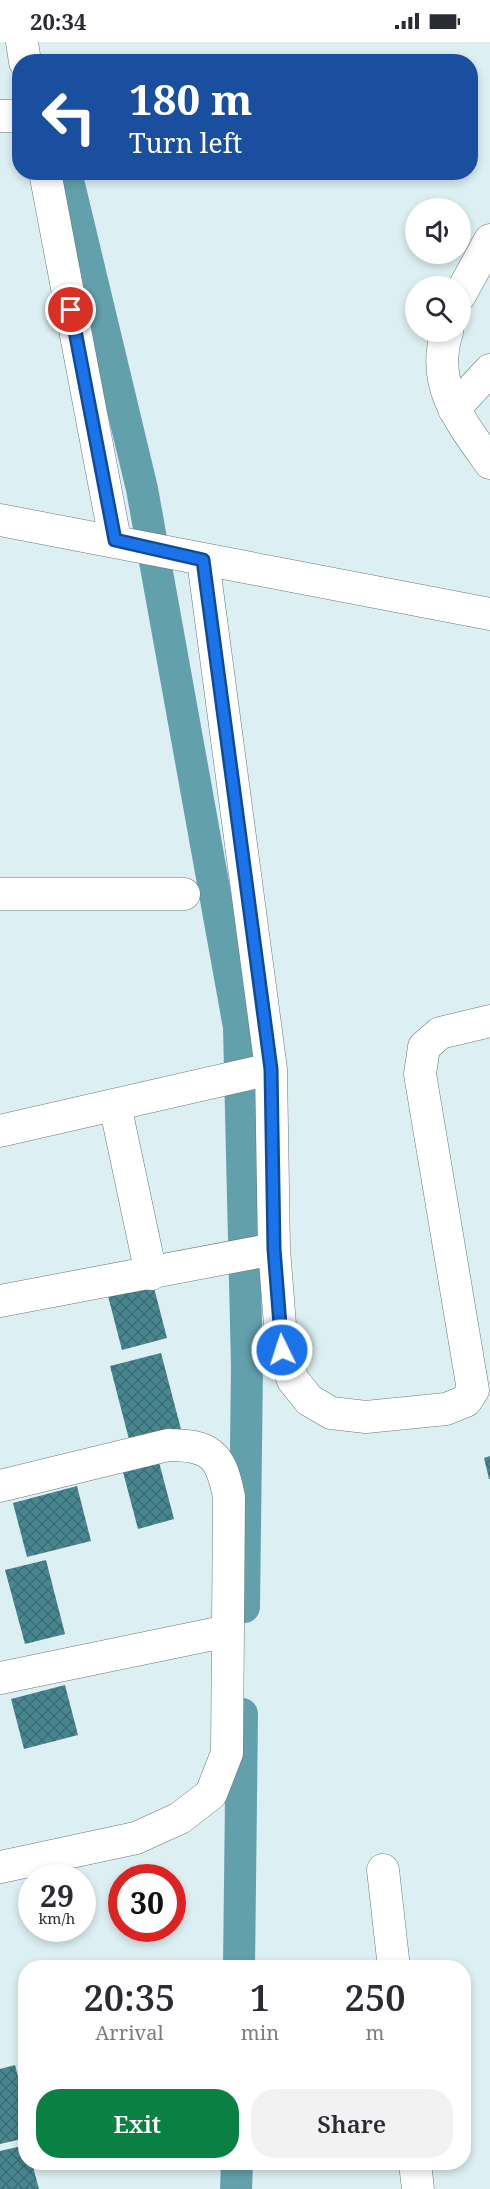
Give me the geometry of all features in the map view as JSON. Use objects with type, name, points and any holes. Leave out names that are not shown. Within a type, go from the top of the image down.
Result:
[{"type":"street","points":[[47,180],[116,541]]},
{"type":"street","points":[[470,276],[490,240]]},
{"type":"street","points":[[445,342],[441,364],[444,384],[454,409],[490,463]]},
{"type":"street","points":[[454,409],[490,370]]},
{"type":"street","points":[[0,520],[490,614]]},
{"type":"street","points":[[202,560],[270,1069],[273,1249],[282,1350],[292,1380],[309,1400],[331,1413],[366,1417],[446,1409],[466,1401],[473,1390],[472,1371],[420,1074],[424,1047],[440,1033],[490,1021]]},
{"type":"street","points":[[0,894],[184,894]]},
{"type":"street","points":[[0,1131],[270,1069]]},
{"type":"street","points":[[115,1105],[165,1271]]},
{"type":"street","points":[[0,1301],[273,1249]]},
{"type":"street","points":[[0,1486],[168,1445],[194,1445],[213,1454],[224,1473],[229,1497],[226,1753],[211,1794],[180,1818],[136,1839],[0,1867]]},
{"type":"street","points":[[0,1678],[228,1631]]},
{"type":"street","points":[[384,1869],[393,1960]]},
{"type":"street","points":[[416,2170],[418,2189]]},
{"type":"building","points":[[152,1280],[167,1338],[122,1350],[107,1292]]},
{"type":"building","points":[[161,1353],[182,1433],[131,1447],[110,1366]]},
{"type":"building","points":[[490,1456],[490,1479],[489,1479],[484,1458]]},
{"type":"building","points":[[159,1462],[174,1519],[138,1529],[123,1472]]},
{"type":"building","points":[[77,1486],[91,1541],[27,1557],[13,1503]]},
{"type":"building","points":[[46,1560],[65,1634],[25,1644],[5,1570]]},
{"type":"building","points":[[65,1685],[78,1735],[24,1749],[11,1699]]},
{"type":"building","points":[[15,2065],[18,2076],[18,2140],[0,2144],[0,2069]]},
{"type":"building","points":[[18,2147],[18,2170],[34,2170],[39,2189],[0,2189],[0,2151]]},
{"type":"waterway","points":[[68,180],[142,489],[239,1027],[247,1366],[244,1607]]},
{"type":"waterway","points":[[239,1960],[242,1714]]},
{"type":"waterway","points":[[236,2189],[237,2170]]},
{"type":"route","points":[[71,310],[115,540],[203,560],[271,1069],[274,1249],[282,1350]]}]
